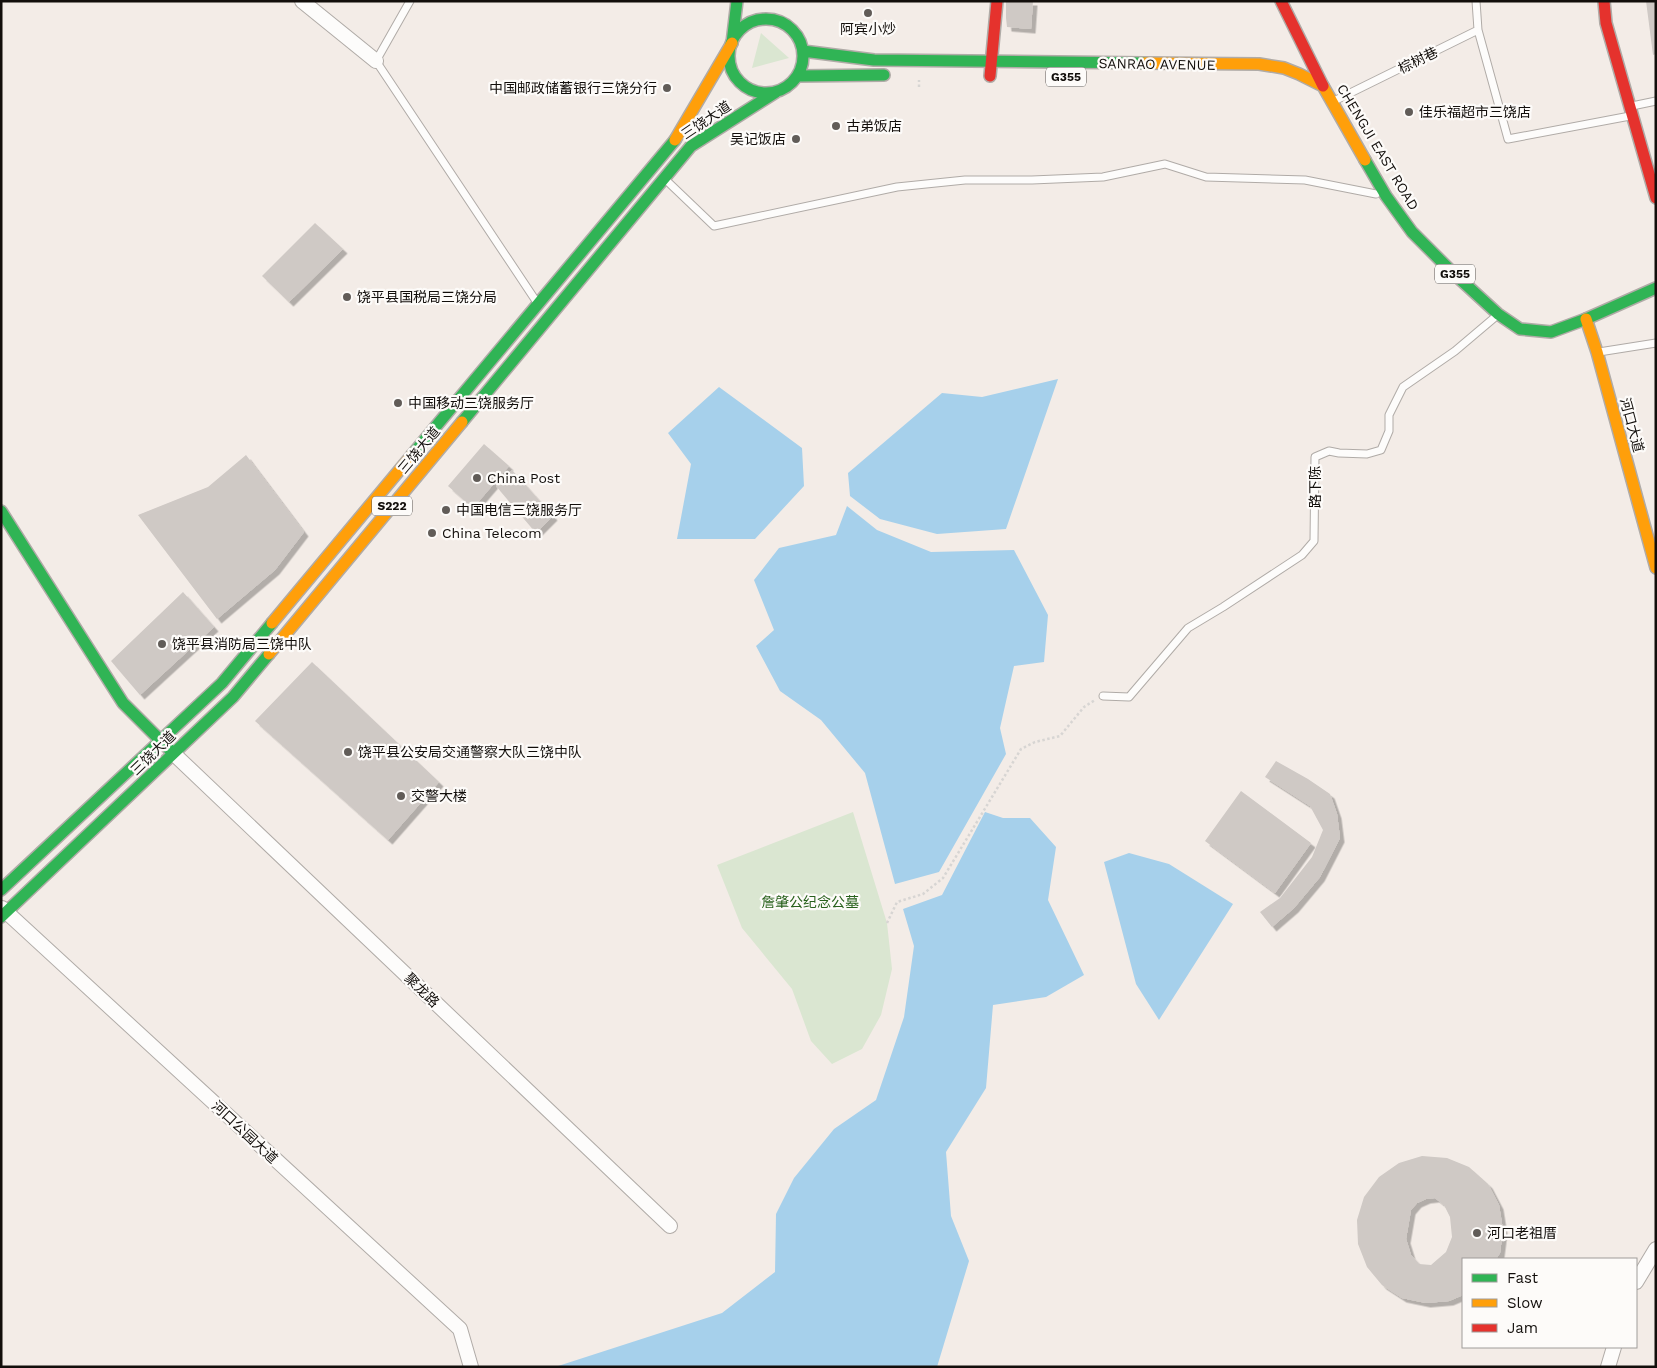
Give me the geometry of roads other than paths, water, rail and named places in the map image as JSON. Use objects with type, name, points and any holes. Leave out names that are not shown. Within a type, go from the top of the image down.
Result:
[{"type":"main road","points":[[732,43],[738,32],[748,24],[771,15],[794,32],[800,41],[803,51],[803,62],[798,76],[786,88],[776,92],[764,93],[753,91],[743,85],[735,76],[730,66],[729,54],[737,1]]},
{"type":"main road","points":[[990,76],[997,1]]},
{"type":"main road","name":"CHENGJI EAST ROAD","points":[[1280,1],[1323,86],[1386,196],[1412,232],[1498,314],[1520,329],[1551,332],[1586,319],[1656,288]]},
{"type":"main road","points":[[1604,1],[1606,23],[1656,198]]},
{"type":"main road","name":"三饶大道","points":[[1,890],[222,683],[679,135],[732,43]]},
{"type":"main road","points":[[1292,71],[1300,65],[1304,49]]},
{"type":"main road","name":"SANRAO AVENUE","points":[[803,51],[874,60],[1259,64],[1284,68],[1323,86]]},
{"type":"main road","points":[[874,60],[874,75]]},
{"type":"main road","points":[[798,76],[892,75]]},
{"type":"main road","points":[[1307,91],[1332,102]]},
{"type":"main road","name":"三饶大道","points":[[3,912],[233,697],[691,146],[776,92]]},
{"type":"main road","points":[[679,135],[691,146]]},
{"type":"main road","name":"河口大道","points":[[1586,319],[1597,352],[1656,568]]},
{"type":"main road","points":[[1,511],[123,703],[174,754]]},
{"type":"street","points":[[302,1],[376,61]]},
{"type":"street","name":"聚龙路","points":[[174,754],[670,1226]]},
{"type":"street","name":"河口公园大道","points":[[3,912],[460,1329],[472,1367]]},
{"type":"street","points":[[1637,1280],[1656,1249]]},
{"type":"street","points":[[1608,1367],[1614,1348]]},
{"type":"lane","points":[[410,1],[376,61],[547,319]]},
{"type":"lane","points":[[1476,1],[1478,30],[1508,139],[1632,111],[1656,101]]},
{"type":"lane","name":"棕树巷","points":[[1332,102],[1478,30]]},
{"type":"lane","points":[[664,178],[714,226],[898,186],[965,180],[1103,177],[1165,164],[1206,176],[1305,180],[1386,196]]},
{"type":"lane","name":"路下陈","points":[[1103,696],[1128,696],[1188,628],[1302,555],[1314,541],[1315,457],[1329,451],[1367,454],[1381,450],[1389,431],[1389,415],[1403,387],[1455,351],[1498,314]]},
{"type":"lane","points":[[1597,352],[1656,343]]},
{"type":"water","points":[[1058,379],[1006,529],[937,534],[880,519],[850,496],[848,473],[942,393],[982,397]]},
{"type":"water","points":[[719,387],[802,448],[804,486],[755,539],[677,539],[691,464],[668,433]]},
{"type":"water","points":[[847,506],[877,530],[931,552],[1014,550],[1048,615],[1044,662],[1014,666],[1000,728],[1006,754],[939,872],[895,884],[865,773],[821,720],[780,691],[756,646],[774,630],[754,580],[779,548],[836,535]]},
{"type":"water","points":[[985,812],[1003,818],[1030,818],[1056,847],[1048,900],[1084,975],[1046,997],[993,1005],[986,1088],[946,1152],[951,1216],[969,1261],[937,1367],[555,1367],[722,1313],[775,1272],[776,1214],[794,1178],[834,1129],[876,1100],[904,1017],[914,946],[903,909],[942,895]]},
{"type":"water","points":[[1129,853],[1169,864],[1233,904],[1159,1020],[1136,984],[1104,862]]},
{"type":"place","name":"阿宾小炒","points":[[868,13]]},
{"type":"place","name":"中国邮政储蓄银行三饶分行","points":[[667,88]]},
{"type":"place","name":"佳乐福超市三饶店","points":[[1409,112]]},
{"type":"place","name":"古弟饭店","points":[[836,126]]},
{"type":"place","name":"吴记饭店","points":[[796,139]]},
{"type":"place","name":"饶平县国税局三饶分局","points":[[347,297]]},
{"type":"place","name":"中国移动三饶服务厅","points":[[398,403]]},
{"type":"place","name":"China Post","points":[[477,478]]},
{"type":"place","name":"中国电信三饶服务厅","points":[[446,510]]},
{"type":"place","name":"China Telecom","points":[[432,533]]},
{"type":"place","name":"饶平县消防局三饶中队","points":[[162,644]]},
{"type":"place","name":"饶平县公安局交通警察大队三饶中队","points":[[348,752]]},
{"type":"place","name":"交警大楼","points":[[401,796]]},
{"type":"place","name":"河口老祖厝","points":[[1477,1233]]},
{"type":"park label","name":"詹肇公纪念公墓","points":[[810,902]]}]
